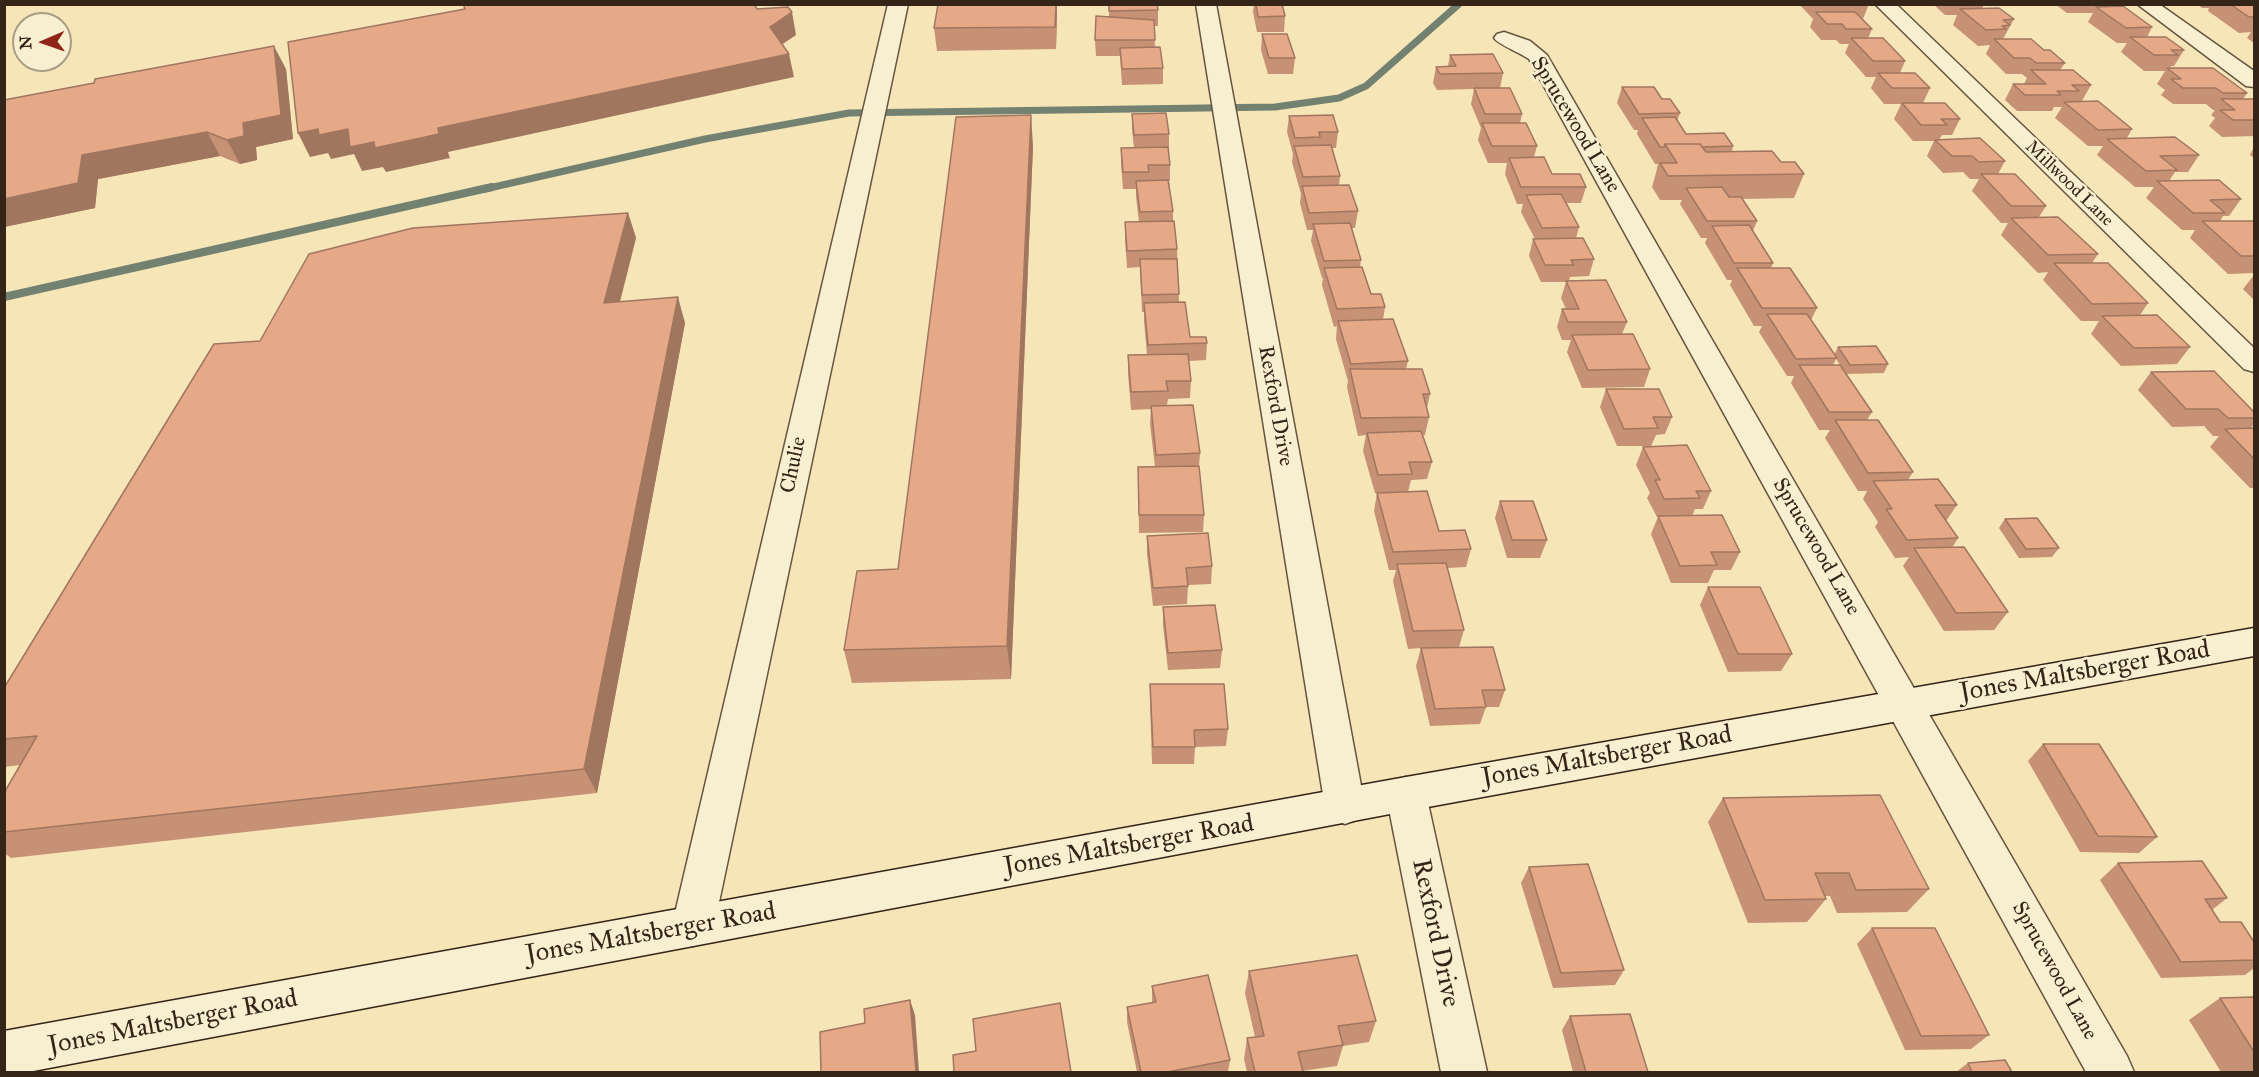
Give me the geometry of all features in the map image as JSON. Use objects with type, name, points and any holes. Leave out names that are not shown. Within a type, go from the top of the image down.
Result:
[{"type":"street","name":"Chulie","points":[[693,926],[898,4]]},
{"type":"street","name":"Rexford Drive","points":[[1206,4],[1345,807]]},
{"type":"street","name":"Millwood Lane","points":[[1884,4],[2254,363]]},
{"type":"street","points":[[2146,4],[2254,81]]},
{"type":"street","name":"Sprucewood Lane","points":[[1504,38],[1523,45],[1537,55],[2110,1072]]},
{"type":"street","name":"Jones Maltsberger Road","points":[[4,1054],[1406,794],[2254,642]]},
{"type":"street","name":"Rexford Drive","points":[[1406,794],[1464,1072]]},
{"type":"building","points":[[463,4],[754,4],[757,9],[788,7],[792,12],[770,27],[789,54],[438,128],[439,134],[375,148],[374,142],[350,147],[348,129],[319,135],[318,129],[298,133],[288,42],[465,9]]},
{"type":"building","points":[[938,4],[1056,4],[1055,27],[934,28]]},
{"type":"building","points":[[1109,4],[1157,4],[1158,10],[1109,11]]},
{"type":"building","points":[[1256,4],[1282,4],[1285,16],[1258,17]]},
{"type":"building","points":[[2230,4],[2254,4],[2254,17],[2249,17]]},
{"type":"building","points":[[2123,6],[2152,27],[2126,28],[2096,7]]},
{"type":"building","points":[[1999,8],[2014,19],[2003,20],[2010,25],[2002,26],[2006,29],[1986,30],[1960,9]]},
{"type":"building","points":[[1816,12],[1855,12],[1872,29],[1846,29],[1842,24],[1827,24]]},
{"type":"building","points":[[1096,16],[1154,20],[1155,40],[1095,40]]},
{"type":"building","points":[[1262,34],[1287,34],[1295,58],[1269,58]]},
{"type":"building","points":[[2130,37],[2166,37],[2184,50],[2171,50],[2178,55],[2154,55]]},
{"type":"building","points":[[1851,38],[1883,38],[1905,61],[1873,61]]},
{"type":"building","points":[[1994,39],[2031,39],[2044,50],[2050,50],[2065,63],[2036,63],[2030,58],[2014,58]]},
{"type":"building","points":[[274,46],[281,115],[243,123],[244,136],[227,140],[207,132],[82,155],[78,183],[4,199],[4,100],[94,83],[95,79]]},
{"type":"building","points":[[1160,47],[1163,68],[1122,69],[1120,48]]},
{"type":"building","points":[[1493,54],[1503,73],[1440,74],[1436,67],[1456,66],[1450,55]]},
{"type":"building","points":[[2167,68],[2213,68],[2247,93],[2223,93],[2216,88],[2183,88],[2171,79],[2181,79]]},
{"type":"building","points":[[2031,70],[2073,70],[2091,85],[2072,85],[2079,91],[2057,91],[2061,95],[2025,95],[2013,84],[2046,84]]},
{"type":"building","points":[[1878,73],[1915,73],[1930,88],[1892,88]]},
{"type":"building","points":[[1622,87],[1654,87],[1662,99],[1670,99],[1680,113],[1639,114]]},
{"type":"building","points":[[1474,88],[1510,88],[1522,114],[1485,114]]},
{"type":"building","points":[[2221,99],[2254,99],[2254,120],[2233,120],[2220,110],[2235,110]]},
{"type":"building","points":[[2098,101],[2132,129],[2098,130],[2064,102]]},
{"type":"building","points":[[1902,103],[1945,103],[1960,119],[1941,119],[1947,125],[1921,125]]},
{"type":"building","points":[[1166,113],[1169,134],[1134,135],[1132,114]]},
{"type":"building","points":[[1031,115],[1007,646],[844,650],[857,571],[898,569],[956,117]]},
{"type":"building","points":[[1333,115],[1338,132],[1319,132],[1320,137],[1295,138],[1289,116]]},
{"type":"building","points":[[1675,117],[1686,134],[1724,133],[1733,146],[1702,147],[1700,144],[1665,144],[1664,147],[1660,147],[1642,118]]},
{"type":"building","points":[[1482,123],[1526,123],[1537,146],[1492,146]]},
{"type":"building","points":[[2175,137],[2199,155],[2160,156],[2177,170],[2146,171],[2107,139]]},
{"type":"building","points":[[1980,138],[2005,161],[1979,162],[1972,156],[1952,156],[1935,140]]},
{"type":"building","points":[[1665,144],[1700,144],[1706,152],[1772,151],[1781,162],[1795,162],[1804,174],[1668,176],[1660,163],[1677,163]]},
{"type":"building","points":[[1331,145],[1340,176],[1303,177],[1294,146]]},
{"type":"building","points":[[1168,147],[1170,165],[1148,165],[1149,172],[1123,172],[1121,148]]},
{"type":"building","points":[[1544,157],[1552,174],[1580,174],[1586,187],[1521,187],[1509,158]]},
{"type":"building","points":[[1981,174],[2015,174],[2046,206],[2011,206]]},
{"type":"building","points":[[1168,180],[1173,211],[1140,212],[1136,181]]},
{"type":"building","points":[[2219,180],[2241,199],[2210,200],[2225,213],[2193,213],[2157,181]]},
{"type":"building","points":[[1349,185],[1358,211],[1309,213],[1302,186]]},
{"type":"building","points":[[1722,187],[1729,197],[1741,197],[1757,221],[1707,221],[1686,188]]},
{"type":"building","points":[[1561,194],[1579,227],[1542,228],[1526,195]]},
{"type":"building","points":[[628,213],[604,303],[678,297],[584,769],[4,832],[4,793],[37,736],[4,739],[4,688],[214,344],[260,341],[309,254],[413,228]]},
{"type":"building","points":[[2058,217],[2098,254],[2048,255],[2011,218]]},
{"type":"building","points":[[1174,221],[1177,249],[1127,251],[1125,222]]},
{"type":"building","points":[[2202,221],[2254,221],[2254,256],[2241,256]]},
{"type":"building","points":[[1350,223],[1361,260],[1324,261],[1313,224]]},
{"type":"building","points":[[1749,225],[1773,263],[1734,263],[1712,226]]},
{"type":"building","points":[[1583,238],[1594,259],[1571,260],[1574,265],[1545,265],[1533,239]]},
{"type":"building","points":[[1140,259],[1177,259],[1179,294],[1142,295]]},
{"type":"building","points":[[2054,263],[2108,263],[2148,303],[2092,304]]},
{"type":"building","points":[[1362,267],[1371,294],[1381,294],[1385,307],[1337,309],[1324,268]]},
{"type":"building","points":[[1737,268],[1790,268],[1817,308],[1762,308]]},
{"type":"building","points":[[1606,280],[1627,322],[1568,322],[1562,309],[1579,309],[1566,281]]},
{"type":"building","points":[[1185,302],[1190,337],[1206,337],[1207,343],[1148,345],[1144,303]]},
{"type":"building","points":[[1767,314],[1807,314],[1837,358],[1796,359]]},
{"type":"building","points":[[2157,315],[2190,347],[2134,348],[2102,316]]},
{"type":"building","points":[[1393,319],[1408,361],[1351,364],[1338,321]]},
{"type":"building","points":[[1633,334],[1650,369],[1588,370],[1572,335]]},
{"type":"building","points":[[1876,346],[1888,364],[1850,365],[1838,347]]},
{"type":"building","points":[[1188,354],[1191,381],[1166,381],[1168,391],[1131,392],[1128,355]]},
{"type":"building","points":[[1799,365],[1840,365],[1872,412],[1829,412]]},
{"type":"building","points":[[1350,369],[1422,369],[1430,394],[1423,394],[1429,417],[1361,418]]},
{"type":"building","points":[[2214,371],[2254,412],[2254,418],[2228,418],[2218,409],[2186,409],[2151,372]]},
{"type":"building","points":[[1606,389],[1659,389],[1672,417],[1653,417],[1658,428],[1624,429]]},
{"type":"building","points":[[1193,405],[1200,453],[1156,455],[1151,406]]},
{"type":"building","points":[[1835,420],[1878,420],[1913,472],[1868,473]]},
{"type":"building","points":[[2254,428],[2254,459],[2225,429]]},
{"type":"building","points":[[1421,431],[1432,462],[1409,462],[1412,474],[1378,475],[1367,433]]},
{"type":"building","points":[[1687,445],[1711,491],[1696,491],[1700,498],[1664,499],[1655,480],[1660,480],[1643,447]]},
{"type":"building","points":[[1199,466],[1204,515],[1139,515],[1138,467]]},
{"type":"building","points":[[1938,479],[1957,505],[1935,505],[1958,538],[1907,540],[1886,509],[1892,509],[1873,481]]},
{"type":"building","points":[[1427,491],[1439,531],[1465,530],[1471,549],[1393,552],[1377,493]]},
{"type":"building","points":[[1500,501],[1533,501],[1547,540],[1512,540]]},
{"type":"building","points":[[1722,515],[1740,552],[1711,552],[1717,565],[1680,566],[1658,516]]},
{"type":"building","points":[[2037,518],[2059,548],[2026,549],[2005,519]]},
{"type":"building","points":[[1208,533],[1212,566],[1186,568],[1188,586],[1153,588],[1147,536]]},
{"type":"building","points":[[1964,547],[2008,612],[1956,613],[1914,548]]},
{"type":"building","points":[[1446,563],[1464,630],[1413,631],[1397,564]]},
{"type":"building","points":[[1708,587],[1760,587],[1792,654],[1738,654]]},
{"type":"building","points":[[1215,605],[1222,650],[1168,653],[1163,607]]},
{"type":"building","points":[[1493,647],[1505,690],[1482,690],[1486,707],[1435,709],[1421,648]]},
{"type":"building","points":[[1150,684],[1224,684],[1228,729],[1194,730],[1195,747],[1153,747]]},
{"type":"building","points":[[2043,744],[2099,744],[2157,837],[2098,836]]},
{"type":"building","points":[[1880,795],[1929,889],[1856,890],[1849,873],[1815,873],[1826,899],[1765,900],[1723,798]]},
{"type":"building","points":[[2202,861],[2227,898],[2205,899],[2220,922],[2241,922],[2254,942],[2254,960],[2181,962],[2118,863]]},
{"type":"building","points":[[1588,864],[1624,970],[1561,973],[1529,867]]},
{"type":"building","points":[[1872,928],[1935,928],[1989,1035],[1921,1036]]},
{"type":"building","points":[[1357,955],[1376,1021],[1338,1026],[1343,1045],[1298,1052],[1303,1072],[1255,1072],[1247,1038],[1264,1036],[1249,971]]},
{"type":"building","points":[[1208,975],[1230,1060],[1167,1072],[1141,1072],[1127,1007],[1156,1002],[1152,986]]},
{"type":"building","points":[[2254,997],[2254,1052],[2220,998]]},
{"type":"building","points":[[910,1000],[916,1072],[821,1072],[820,1032],[865,1023],[864,1009]]},
{"type":"building","points":[[1060,1003],[1071,1072],[954,1072],[953,1055],[976,1051],[973,1019]]},
{"type":"building","points":[[1630,1014],[1648,1072],[1586,1072],[1570,1016]]},
{"type":"building","points":[[2005,1060],[2012,1072],[1972,1072],[1968,1063]]},
{"type":"waterway","points":[[485,189],[705,139],[849,113],[1275,107],[1339,98],[1366,86],[1459,4]]},
{"type":"waterway","points":[[4,297],[492,187]]}]
